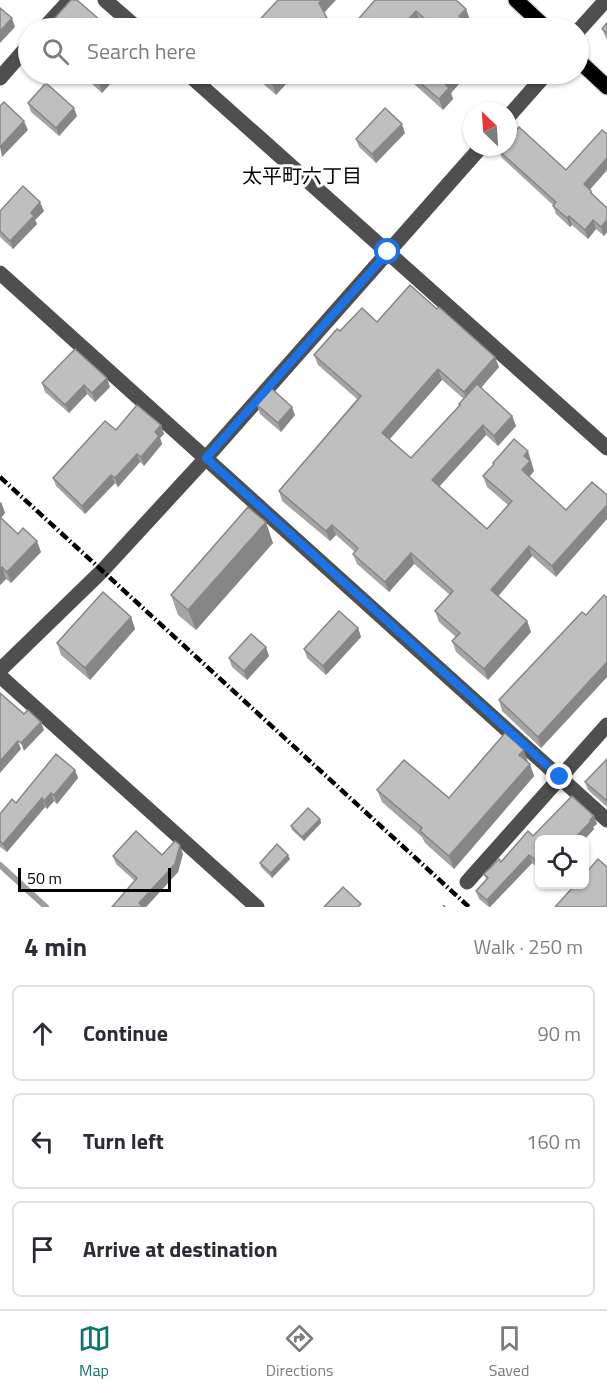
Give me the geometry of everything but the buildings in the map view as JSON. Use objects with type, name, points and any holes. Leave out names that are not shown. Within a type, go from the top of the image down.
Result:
[{"type":"main road","points":[[516,0],[535,18]]},
{"type":"main road","points":[[589,70],[607,87]]},
{"type":"street","points":[[53,18],[70,0]]},
{"type":"street","points":[[105,0],[126,18]]},
{"type":"street","points":[[589,20],[606,0]]},
{"type":"street","points":[[0,78],[18,57]]},
{"type":"street","points":[[199,84],[607,448]]},
{"type":"street","points":[[517,107],[537,84]]},
{"type":"street","points":[[0,670],[102,571],[206,458],[473,156]]},
{"type":"street","points":[[0,273],[607,820]]},
{"type":"street","points":[[0,676],[258,907]]},
{"type":"street","points":[[467,882],[607,725]]},
{"type":"waterway","points":[[0,865],[46,907]]},
{"type":"railway","points":[[0,477],[469,907]]},
{"type":"district","name":"太平町六丁目","points":[[302,176]]},
{"type":"route","points":[[388,252],[206,458],[560,777]]}]
